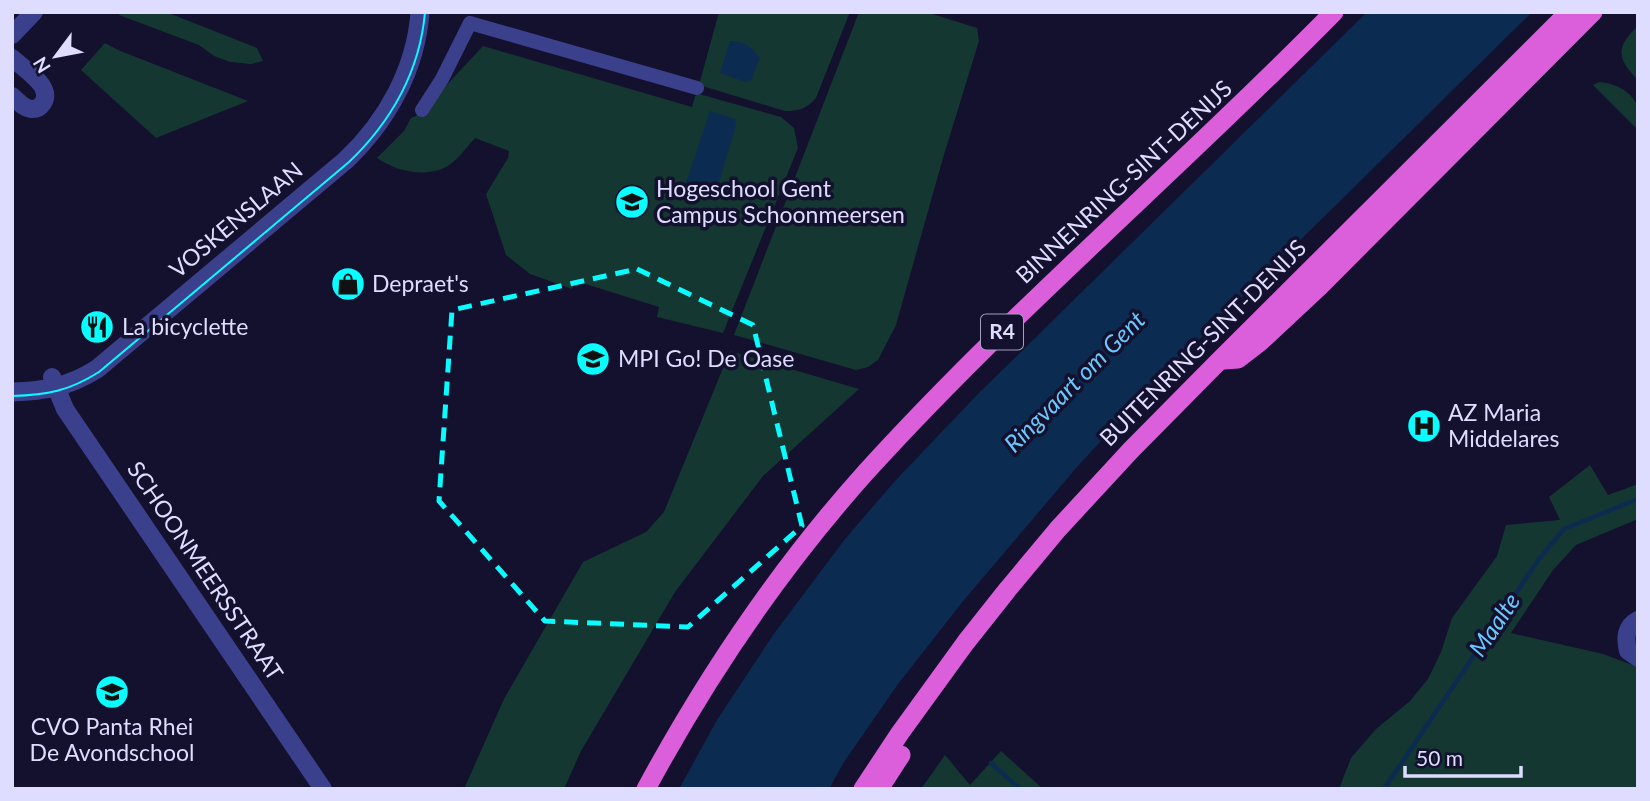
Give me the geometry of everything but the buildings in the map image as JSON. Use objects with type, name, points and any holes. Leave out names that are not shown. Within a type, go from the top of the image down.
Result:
[{"type":"highway","name":"BINNENRING-SINT-DENIJS","points":[[646,789],[705,685],[741,631],[805,546],[865,474],[922,412],[1053,281],[1271,76],[1334,12]]},
{"type":"highway","name":"BUITENRING-SINT-DENIJS","points":[[863,789],[900,733],[983,620],[1058,529],[1131,450],[1569,12]]},
{"type":"highway","points":[[1220,360],[1238,359],[1260,342],[1320,286],[1593,12]]},
{"type":"highway","points":[[879,789],[901,754],[900,733]]},
{"type":"street","points":[[12,36],[34,12]]},
{"type":"street","name":"VOSKENSLAAN","points":[[12,392],[41,391],[113,341],[345,146],[366,122],[388,87],[403,48],[409,12]]},
{"type":"street","name":"VOSKENSLAAN","points":[[12,382],[78,380],[97,369],[346,160],[382,118],[403,80],[415,44],[420,12]]},
{"type":"street","points":[[422,110],[442,79],[470,23],[697,88]]},
{"type":"street","points":[[12,58],[42,85],[46,93],[45,101],[39,107],[31,109],[12,96]]},
{"type":"street","name":"SCHOONMEERSSTRAAT","points":[[54,382],[65,408],[323,789]]},
{"type":"street","points":[[1638,620],[1634,621],[1625,638],[1628,651],[1638,657]]},
{"type":"highlighted area","points":[[637,269],[753,325],[802,526],[688,627],[545,621],[439,501],[452,310]]},
{"type":"green space","points":[[120,12],[166,12],[257,48],[263,61],[251,64],[230,62],[214,56],[199,45],[119,15]]},
{"type":"green space","points":[[719,12],[850,12],[816,98],[802,109],[785,111],[699,85]]},
{"type":"green space","points":[[859,12],[926,12],[977,28],[979,41],[896,325],[878,360],[868,367],[856,370],[734,335]]},
{"type":"green space","points":[[1638,26],[1638,80],[1626,66],[1622,47]]},
{"type":"green space","points":[[105,43],[248,101],[156,138],[81,70]]},
{"type":"green space","points":[[483,46],[692,107],[695,96],[699,94],[781,117],[794,128],[798,148],[723,333],[657,317],[659,307],[576,281],[572,289],[530,274],[506,255],[486,194],[508,158],[509,151],[475,138],[452,163],[442,169],[425,172],[400,169],[377,158],[404,131],[411,118],[428,105]]},
{"type":"green space","points":[[1599,82],[1616,86],[1631,96],[1638,109],[1638,130],[1593,85]]},
{"type":"green space","points":[[730,351],[859,389],[763,476],[675,592],[581,751],[564,789],[464,789],[504,699],[583,562],[646,532],[664,512]]},
{"type":"green space","points":[[1590,465],[1608,495],[1638,484],[1638,519],[1576,545],[1553,570],[1511,633],[1603,654],[1638,667],[1638,789],[1339,789],[1351,758],[1376,729],[1410,701],[1428,679],[1441,652],[1452,618],[1497,556],[1506,525],[1560,520],[1549,497]]},
{"type":"green space","points":[[1001,751],[1043,789],[921,789],[945,755],[970,785]]},
{"type":"water","name":"Ringvaart om Gent","points":[[1367,12],[1532,12],[1146,392],[1077,467],[964,600],[898,684],[844,762],[829,789],[679,789],[717,720],[773,635],[845,539],[895,481],[977,395]]},
{"type":"water","points":[[730,41],[747,45],[760,58],[751,80],[746,82],[720,73]]},
{"type":"water","points":[[710,111],[735,119],[736,126],[717,189],[707,193],[686,183]]},
{"type":"waterway","name":"Maalte","points":[[1384,789],[1539,559],[1564,529],[1638,499]]},
{"type":"waterway","points":[[991,763],[1020,789]]},
{"type":"tram line","points":[[12,396],[57,391],[78,384],[99,372],[349,162],[378,130],[401,94],[417,55],[425,12]]},
{"type":"place","name":"Hogeschool Gent Campus Schoonmeersen","points":[[632,202]]},
{"type":"place","name":"Depraet's","points":[[348,284]]},
{"type":"place","name":"La bicyclette","points":[[97,327]]},
{"type":"place","name":"MPI Go! De Oase","points":[[593,359]]},
{"type":"place","name":"AZ Maria Middelares","points":[[1424,426]]},
{"type":"place","name":"CVO Panta Rhei De Avondschool","points":[[112,692]]}]
